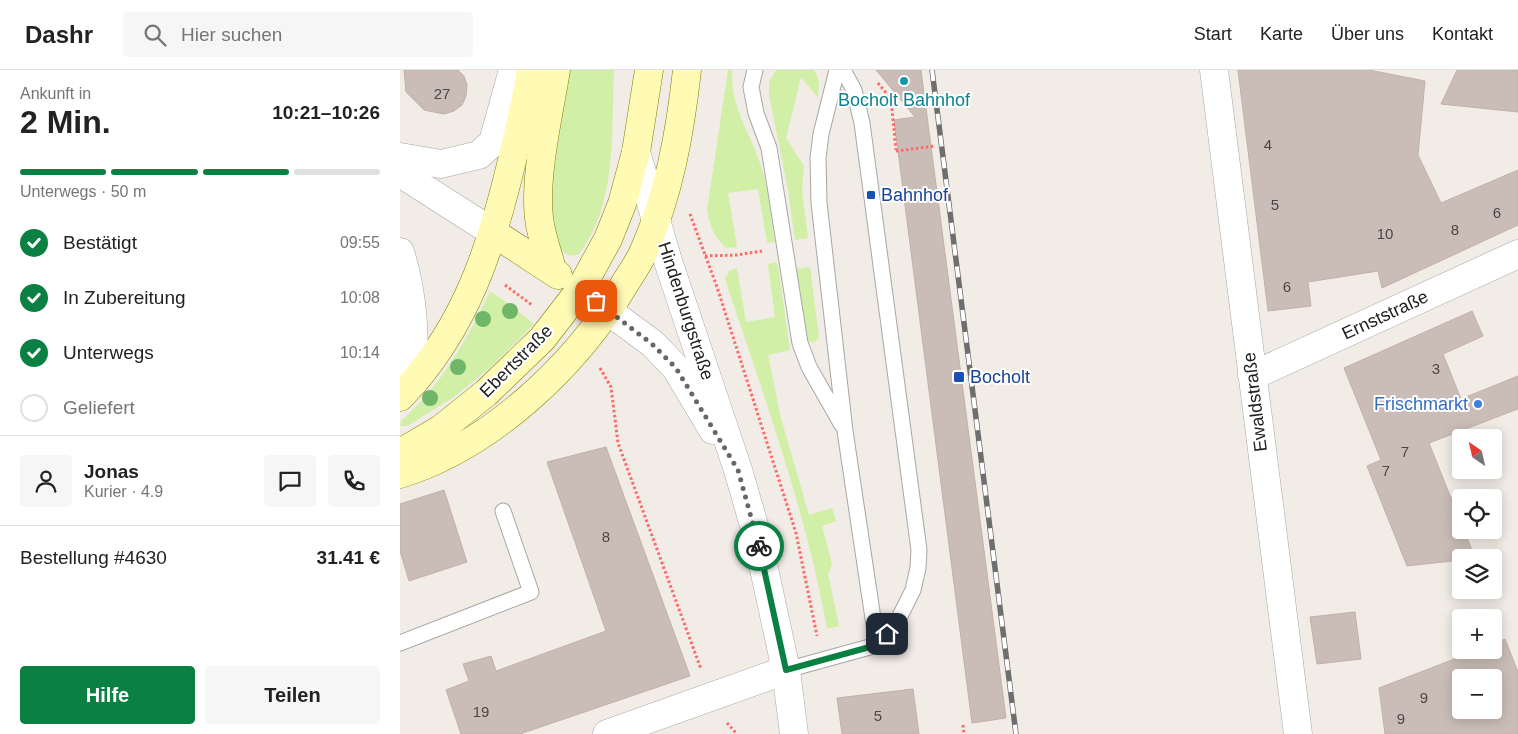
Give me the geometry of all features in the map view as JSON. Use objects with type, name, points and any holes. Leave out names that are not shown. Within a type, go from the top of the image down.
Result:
[{"type":"main road","points":[[406,390],[457,322],[494,233],[531,70]]},
{"type":"main road","points":[[552,270],[539,220],[538,207],[556,70]]},
{"type":"main road","points":[[632,70],[636,152]]},
{"type":"main road","name":"Ebertstraße","points":[[400,453],[441,429],[486,393],[542,338],[580,290],[608,239],[622,204],[636,152],[649,70]]},
{"type":"main road","points":[[400,474],[419,468],[470,442],[506,417],[570,358],[609,310],[642,255],[657,219],[668,184],[683,105],[687,70]]},
{"type":"main road","points":[[494,233],[580,290]]},
{"type":"street","points":[[400,157],[441,164],[479,155],[493,142],[513,70]]},
{"type":"street","name":"Ewaldstraße","points":[[1214,70],[1298,734]]},
{"type":"street","name":"Hindenburgstraße","points":[[636,152],[668,261],[738,470],[756,532],[786,670],[794,734]]},
{"type":"street","points":[[400,173],[494,233]]},
{"type":"street","points":[[400,252],[409,281],[415,337],[406,390]]},
{"type":"street","name":"Ernststraße","points":[[1252,376],[1518,254]]},
{"type":"street","name":"Hindenburgstraße","points":[[580,290],[652,344],[676,368],[738,470]]},
{"type":"street","points":[[607,734],[786,670]]},
{"type":"lane","points":[[754,70],[751,87],[756,114],[769,148],[800,343],[809,368],[845,431]]},
{"type":"lane","points":[[837,70],[821,134],[818,158],[819,204],[845,431],[877,645]]},
{"type":"lane","points":[[786,670],[877,645],[896,624],[914,590],[918,568],[919,550],[862,122],[854,90],[843,70]]},
{"type":"lane","points":[[400,643],[530,592],[503,512]]},
{"type":"path","points":[[874,77],[891,99],[896,150]]},
{"type":"path","points":[[903,150],[935,146]]},
{"type":"path","points":[[690,214],[717,287],[796,534],[821,660]]},
{"type":"path","points":[[595,362],[606,374],[611,388],[618,442],[711,697]]},
{"type":"path","points":[[963,725],[964,734]]},
{"type":"green space","points":[[570,70],[614,70],[612,142],[606,189],[592,234],[579,254],[570,256],[559,249],[550,215],[551,189]]},
{"type":"green space","points":[[728,70],[732,70],[738,110],[758,156],[768,196],[775,242],[767,243],[758,189],[728,193],[737,247],[726,248],[713,231],[710,221],[707,210]]},
{"type":"green space","points":[[776,70],[814,70],[819,80],[818,98],[801,77],[786,138],[804,166],[802,191],[808,238],[795,240],[788,190],[769,95],[769,82]]},
{"type":"green space","points":[[775,262],[778,266],[790,350],[768,355],[781,418],[809,515],[832,508],[836,521],[822,526],[832,564],[828,574],[839,626],[827,629],[808,540],[796,496],[725,279],[729,271],[737,268],[746,322],[775,317],[768,264]]},
{"type":"green space","points":[[810,267],[819,337],[814,343],[807,340],[796,269]]},
{"type":"green space","points":[[490,291],[534,324],[493,365],[454,397],[407,426],[400,426],[401,421],[429,393],[463,344]]},
{"type":"building","points":[[404,70],[458,70],[464,76],[467,85],[466,96],[462,105],[454,111],[444,114],[424,110],[406,92]]},
{"type":"building","points":[[876,70],[921,70],[1006,718],[972,723],[894,120],[915,117]]},
{"type":"building","points":[[1238,70],[1369,70],[1425,81],[1418,155],[1441,203],[1518,170],[1518,225],[1382,288],[1378,271],[1308,282],[1311,306],[1268,311]]},
{"type":"building","points":[[1457,70],[1518,70],[1518,112],[1441,104]]},
{"type":"building","points":[[1472,311],[1483,336],[1443,354],[1461,399],[1518,376],[1518,409],[1466,429],[1452,429],[1452,434],[1429,443],[1452,500],[1452,539],[1468,539],[1471,549],[1452,549],[1452,561],[1407,566],[1367,466],[1381,460],[1344,368]]},
{"type":"building","points":[[606,447],[690,676],[520,734],[461,734],[446,690],[469,681],[463,664],[491,656],[496,671],[606,631],[547,462]]},
{"type":"building","points":[[444,490],[467,562],[409,581],[400,551],[400,504]]},
{"type":"building","points":[[1355,612],[1361,659],[1317,664],[1310,617]]},
{"type":"building","points":[[1505,639],[1518,672],[1518,734],[1385,734],[1379,688],[1455,659],[1502,659],[1502,640]]},
{"type":"building","points":[[913,689],[919,734],[842,734],[837,698]]},
{"type":"railway","points":[[932,70],[1016,734]]},
{"type":"way so far","points":[[596,301],[652,344],[676,368],[738,470],[759,546]]},
{"type":"place","name":"Bocholt Bahnhof","points":[[904,81]]},
{"type":"place","name":"Bahnhof","points":[[871,195]]},
{"type":"place","name":"Bocholt","points":[[959,377]]},
{"type":"place","name":"Frischmarkt","points":[[1478,404]]},
{"type":"route","points":[[759,546],[786,670],[877,645],[887,634]]}]
